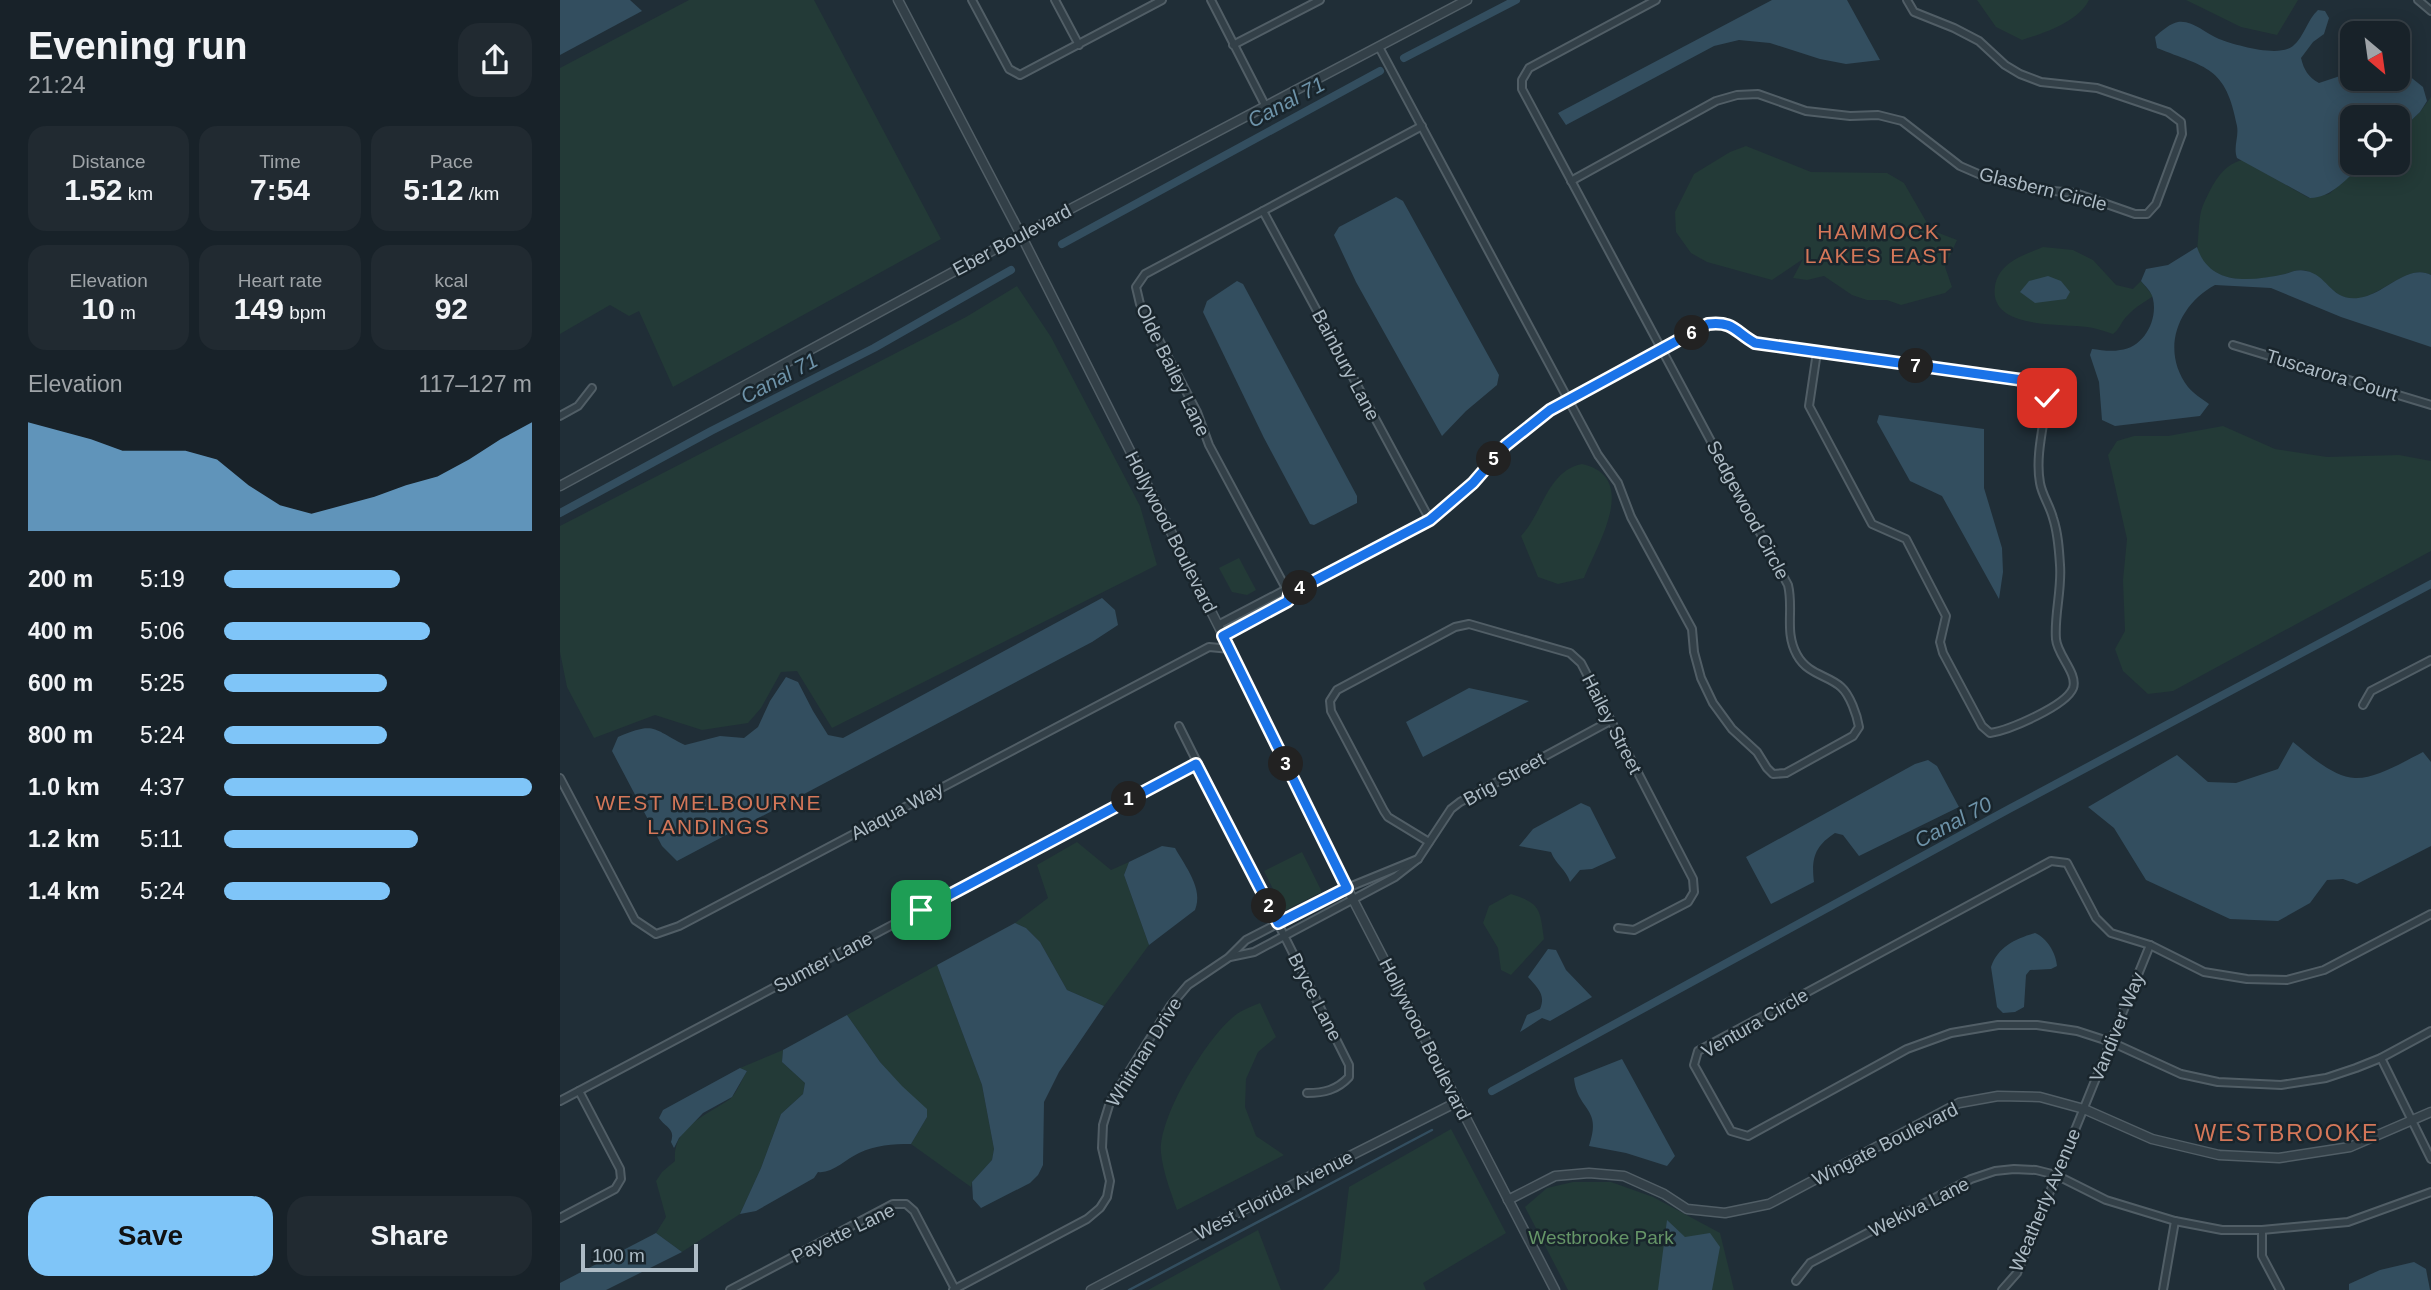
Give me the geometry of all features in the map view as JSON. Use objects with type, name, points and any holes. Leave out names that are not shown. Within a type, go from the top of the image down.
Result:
[{"type":"street","name":"Hollywood Boulevard","points":[[898,0],[1021,234],[1353,900],[1555,1290]]},
{"type":"street","points":[[972,0],[1007,65],[1013,73],[1023,74],[1162,0]]},
{"type":"street","points":[[1055,0],[1079,45]]},
{"type":"street","points":[[1211,0],[1266,107]]},
{"type":"street","points":[[1234,45],[1320,0]]},
{"type":"street","name":"Eber Boulevard","points":[[560,486],[1021,234],[1468,0]]},
{"type":"street","name":"Sedgewood Circle","points":[[1379,47],[1598,455],[1618,483],[1631,517],[1692,629],[1698,665],[1713,703],[1732,729],[1757,752],[1773,774],[1786,773],[1853,736],[1859,727],[1857,716],[1842,687],[1811,671],[1798,657],[1788,626],[1792,599],[1788,585],[1522,89],[1522,80],[1529,68],[1656,0]]},
{"type":"street","name":"Glasbern Circle","points":[[1571,181],[1716,101],[1737,94],[1758,94],[1806,111],[1878,116],[1902,121],[1961,166],[1990,179],[2031,189],[2075,193],[2135,214],[2147,214],[2157,204],[2182,134],[2181,122],[2168,112],[2097,88],[2041,82],[2020,74],[2005,65],[1979,41],[1914,12],[1907,0]]},
{"type":"street","points":[[2418,0],[2431,12]]},
{"type":"street","name":"Olde Bailey Lane","points":[[1289,594],[1209,444],[1197,412],[1140,304],[1136,287],[1145,274],[1422,126]]},
{"type":"street","name":"Bainbury Lane","points":[[1263,211],[1430,520]]},
{"type":"street","points":[[1289,594],[1430,520],[1473,483],[1506,445],[1526,427],[1569,399],[1708,324],[1724,323],[1735,327],[1744,337],[1755,343],[2037,382],[2045,388],[2047,398],[2038,465],[2040,485],[2054,519],[2058,540],[2061,580],[2056,641],[2061,657],[2072,675],[2074,687],[2065,700],[2003,731],[1990,733],[1982,726],[1942,653],[1940,642],[1947,616],[1906,539],[1872,524],[1810,406],[1817,352]]},
{"type":"street","name":"Tuscarora Court","points":[[2233,345],[2431,405]]},
{"type":"street","points":[[560,416],[578,406],[592,388]]},
{"type":"street","points":[[1218,625],[1283,591],[1289,594]]},
{"type":"street","points":[[1223,636],[1288,601],[1289,594]]},
{"type":"street","name":"Hailey Street","points":[[1429,842],[1388,817],[1384,811],[1331,711],[1329,701],[1337,690],[1455,626],[1469,624],[1570,653],[1581,663],[1693,879],[1694,892],[1688,902],[1634,930],[1618,928]]},
{"type":"street","name":"Alaqua Way","points":[[560,778],[635,920],[656,934],[690,920],[1209,647],[1230,649]]},
{"type":"street","points":[[2362,705],[2371,691],[2431,660]]},
{"type":"street","name":"Brig Street","points":[[1353,900],[1395,877],[1418,859],[1451,809],[1460,802],[1610,721]]},
{"type":"street","name":"Bryce Lane","points":[[1179,726],[1349,1065],[1349,1077],[1343,1084],[1325,1093],[1307,1093]]},
{"type":"street","name":"Sumter Lane","points":[[560,1101],[1196,764]]},
{"type":"street","points":[[1347,888],[1418,859]]},
{"type":"street","name":"Ventura Circle","points":[[2111,1042],[2077,1031],[2037,1025],[1998,1025],[1951,1033],[1907,1049],[1748,1136],[1731,1132],[1694,1065],[1698,1051],[2051,861],[2067,863],[2096,918],[2111,933],[2150,946]]},
{"type":"street","name":"Whitman Drive","points":[[954,1289],[1087,1219],[1100,1208],[1107,1197],[1110,1181],[1102,1148],[1103,1125],[1110,1102],[1171,1005],[1188,985],[1228,958],[1246,940],[1347,888]]},
{"type":"street","name":"Whitman Drive","points":[[1228,958],[1254,952],[1353,900]]},
{"type":"street","points":[[2150,946],[2204,972],[2247,979],[2287,980],[2324,970],[2431,914]]},
{"type":"street","name":"Vandiver Way","points":[[2084,1109],[2150,946]]},
{"type":"street","points":[[2111,1042],[2181,1074],[2218,1082],[2281,1085],[2326,1078],[2381,1058],[2431,1031]]},
{"type":"street","points":[[2381,1058],[2431,1159]]},
{"type":"street","points":[[560,1218],[615,1189],[621,1179],[620,1169],[579,1091]]},
{"type":"street","name":"Wingate Boulevard","points":[[1508,1200],[1555,1176],[1590,1173],[1624,1176],[1664,1194],[1687,1209],[1725,1213],[1769,1204],[1959,1103],[1998,1096],[2040,1097],[2084,1109],[2152,1139],[2219,1155],[2279,1158],[2350,1147],[2431,1112]]},
{"type":"street","name":"West Florida Avenue","points":[[1091,1290],[1457,1102]]},
{"type":"street","name":"Weatherly Avenue","points":[[2002,1290],[2017,1273],[2084,1109]]},
{"type":"street","name":"Wekiva Lane","points":[[1796,1281],[1810,1262],[1971,1179],[2014,1168],[2056,1175],[2106,1200],[2175,1222],[2222,1230],[2262,1230],[2348,1222],[2431,1192]]},
{"type":"street","name":"Payette Lane","points":[[730,1290],[893,1204],[906,1204],[914,1211],[954,1289]]},
{"type":"street","points":[[2163,1290],[2175,1222]]},
{"type":"street","points":[[2262,1230],[2262,1256],[2280,1290]]},
{"type":"green space","points":[[689,0],[814,0],[941,239],[673,387],[639,311],[629,316],[610,305],[560,334],[560,68]]},
{"type":"green space","points":[[1977,0],[2089,0],[2077,15],[2069,20],[2022,40],[1996,27]]},
{"type":"green space","points":[[2186,0],[2298,0],[2277,35],[2241,27]]},
{"type":"green space","points":[[2431,97],[2431,275],[2412,273],[2372,294],[2352,299],[2333,291],[2318,277],[2304,270],[2272,277],[2235,279],[2217,273],[2203,262],[2198,248],[2201,211],[2214,183],[2228,167],[2242,160],[2309,198],[2329,194],[2350,175],[2410,175],[2410,122]]},
{"type":"green space","points":[[1746,146],[1811,172],[1887,173],[1904,183],[1931,230],[1957,240],[1945,267],[1952,287],[1945,293],[1901,305],[1852,295],[1824,276],[1807,280],[1793,278],[1803,259],[1772,280],[1707,262],[1691,253],[1676,232],[1675,212],[1694,174],[1730,152]]},
{"type":"green space","points":[[2043,247],[2073,250],[2093,260],[2116,285],[2133,289],[2141,281],[2153,296],[2131,312],[2113,334],[2090,327],[2029,322],[2014,317],[2003,310],[1996,300],[1997,278],[2013,260]]},
{"type":"green space","points":[[1017,286],[1051,337],[1140,506],[1157,565],[832,728],[797,671],[781,672],[761,708],[748,723],[702,730],[655,715],[594,738],[567,687],[560,652],[560,526],[966,317]]},
{"type":"green space","points":[[2223,426],[2275,449],[2327,457],[2399,455],[2431,461],[2431,551],[2173,691],[2148,694],[2123,671],[2115,649],[2125,631],[2123,580],[2127,539],[2108,455],[2117,441],[2134,436],[2168,436]]},
{"type":"green space","points":[[1582,464],[1599,471],[1609,482],[1612,497],[1610,513],[1584,578],[1558,584],[1538,577],[1521,536],[1553,484],[1570,468]]},
{"type":"green space","points":[[1239,558],[1256,590],[1247,595],[1232,592],[1219,568]]},
{"type":"green space","points":[[1077,842],[1111,870],[1129,862],[1124,875],[1149,945],[1104,1006],[1067,990],[1040,942],[1026,928],[1015,923],[1048,898],[1037,865]]},
{"type":"green space","points":[[1302,852],[1322,892],[1284,911],[1264,871]]},
{"type":"green space","points":[[1511,894],[1528,901],[1537,909],[1544,939],[1511,975],[1501,970],[1498,948],[1483,923],[1489,906]]},
{"type":"green space","points":[[937,965],[982,1085],[994,1149],[992,1160],[972,1182],[971,1187],[911,1144],[927,1117],[880,1062],[847,1015]]},
{"type":"green space","points":[[1260,1003],[1276,1037],[1258,1052],[1246,1079],[1245,1107],[1256,1136],[1284,1155],[1177,1210],[1161,1153],[1167,1120],[1185,1081],[1209,1044],[1235,1016]]},
{"type":"green space","points":[[783,1050],[782,1062],[805,1083],[803,1094],[781,1114],[740,1214],[682,1252],[656,1233],[666,1217],[656,1181],[675,1161],[679,1139],[685,1130],[735,1093],[747,1071],[740,1068]]},
{"type":"green space","points":[[1451,1129],[1506,1233],[1423,1283],[1426,1290],[1323,1290],[1339,1271],[1349,1187]]},
{"type":"green space","name":"Westbrooke Park","points":[[1573,1182],[1611,1182],[1653,1197],[1720,1233],[1734,1290],[1568,1290],[1525,1207],[1547,1188]]},
{"type":"green space","points":[[1258,1230],[1281,1290],[1148,1290]]},
{"type":"water","points":[[560,0],[630,0],[642,11],[560,55]]},
{"type":"water","points":[[1772,0],[1847,0],[1880,60],[1846,64],[1820,59],[1770,43],[1739,40],[1714,46],[1566,125],[1558,113]]},
{"type":"water","points":[[2318,10],[2325,11],[2329,18],[2324,34],[2313,42],[2301,58],[2305,70],[2319,83],[2340,76],[2340,91],[2410,91],[2410,77],[2423,87],[2427,101],[2410,122],[2410,105],[2340,105],[2340,175],[2351,175],[2333,191],[2310,198],[2237,158],[2237,126],[2227,91],[2220,80],[2201,66],[2157,48],[2155,37],[2172,24],[2184,22],[2235,44],[2278,51],[2293,46]]},
{"type":"water","points":[[1396,197],[1403,201],[1499,375],[1497,385],[1442,436],[1356,282],[1334,235],[1339,227]]},
{"type":"water","points":[[2197,247],[2211,269],[2222,275],[2246,279],[2303,270],[2321,278],[2338,294],[2346,297],[2367,296],[2407,275],[2423,272],[2431,275],[2431,347],[2341,317],[2271,288],[2215,285],[2191,304],[2177,330],[2174,344],[2180,373],[2190,389],[2209,404],[2200,416],[2115,426],[2102,420],[2099,382],[2090,355],[2092,349],[2120,350],[2142,339],[2151,324],[2154,307],[2151,294],[2141,281],[2146,269],[2168,265]]},
{"type":"water","points":[[2048,276],[2061,281],[2070,292],[2066,299],[2035,303],[2020,292],[2029,281]]},
{"type":"water","points":[[1237,281],[1243,284],[1357,496],[1357,503],[1314,525],[1310,524],[1264,438],[1203,312],[1207,301]]},
{"type":"water","points":[[1879,415],[1984,429],[1984,488],[2002,548],[2003,572],[1999,599],[1942,496],[1910,481],[1877,422]]},
{"type":"water","points":[[1102,598],[1115,610],[1118,625],[1092,642],[677,861],[662,846],[612,751],[618,737],[647,728],[659,731],[685,745],[720,736],[744,738],[758,727],[770,701],[786,677],[798,682],[828,735],[843,738]]},
{"type":"water","points":[[1469,688],[1529,701],[1423,757],[1406,722]]},
{"type":"water","points":[[2293,742],[2330,770],[2355,778],[2381,773],[2423,752],[2431,762],[2431,846],[2357,884],[2343,879],[2327,880],[2310,903],[2278,921],[2230,919],[2146,880],[2114,828],[2088,807],[2177,755],[2208,782],[2236,783],[2278,769]]},
{"type":"water","points":[[1928,760],[1937,766],[1959,807],[1859,856],[1843,835],[1835,833],[1816,853],[1814,882],[1771,904],[1746,857],[1915,764]]},
{"type":"water","points":[[1581,803],[1590,807],[1616,858],[1592,869],[1580,870],[1570,882],[1551,852],[1519,846],[1533,829]]},
{"type":"water","points":[[1162,846],[1175,848],[1192,878],[1197,902],[1195,910],[1149,945],[1124,875],[1129,862]]},
{"type":"water","points":[[1015,923],[1026,928],[1040,942],[1067,990],[1104,1006],[1059,1072],[1044,1102],[1043,1165],[1038,1175],[1030,1183],[981,1208],[973,1199],[972,1182],[992,1160],[994,1149],[982,1085],[937,965]]},
{"type":"water","points":[[2035,933],[2050,946],[2057,966],[2030,970],[2026,975],[2024,1007],[2015,1012],[2003,1013],[1997,1007],[1991,967],[1998,954],[2008,945]]},
{"type":"water","points":[[1548,949],[1556,950],[1566,970],[1592,997],[1550,1021],[1542,1018],[1520,1032],[1527,1015],[1540,1009],[1542,1004],[1538,988],[1528,977]]},
{"type":"water","points":[[847,1015],[880,1062],[927,1109],[927,1117],[911,1144],[865,1150],[834,1168],[818,1172],[814,1178],[756,1211],[740,1214],[781,1114],[803,1094],[805,1083],[782,1062],[783,1050]]},
{"type":"water","points":[[1622,1059],[1675,1156],[1667,1166],[1626,1153],[1589,1146],[1593,1124],[1576,1089],[1574,1078]]},
{"type":"water","points":[[740,1068],[747,1071],[732,1097],[703,1113],[679,1138],[674,1148],[671,1131],[659,1118],[663,1110]]},
{"type":"water","points":[[1667,1220],[1685,1237],[1710,1233],[1720,1247],[1712,1290],[1658,1290]]},
{"type":"water","points":[[656,1233],[682,1252],[606,1290],[560,1290],[560,1283]]},
{"type":"water","points":[[2414,1262],[2426,1269],[2430,1290],[2349,1290],[2349,1284],[2380,1270]]},
{"type":"waterway","name":"Canal 71","points":[[1404,58],[1516,0]]},
{"type":"waterway","name":"Canal 71","points":[[1062,244],[1380,71]]},
{"type":"waterway","name":"Canal 71","points":[[560,513],[711,431],[874,348],[1011,270]]},
{"type":"waterway","name":"Canal 70","points":[[1492,1091],[2009,809],[2431,584]]},
{"type":"waterway","points":[[1129,1290],[1432,1130]]},
{"type":"district","name":"HAMMOCK LAKES EAST","points":[[1879,243]]},
{"type":"district","name":"WEST MELBOURNE LANDINGS","points":[[709,814]]},
{"type":"district","name":"WESTBROOKE","points":[[2287,1133]]},
{"type":"route","points":[[921,910],[1196,764],[1278,923],[1347,888],[1223,636],[1288,601],[1289,594],[1430,520],[1473,483],[1506,445],[1550,410],[1708,324],[1724,323],[1735,327],[1744,337],[1755,343],[2037,382],[2045,388],[2047,398]]}]
